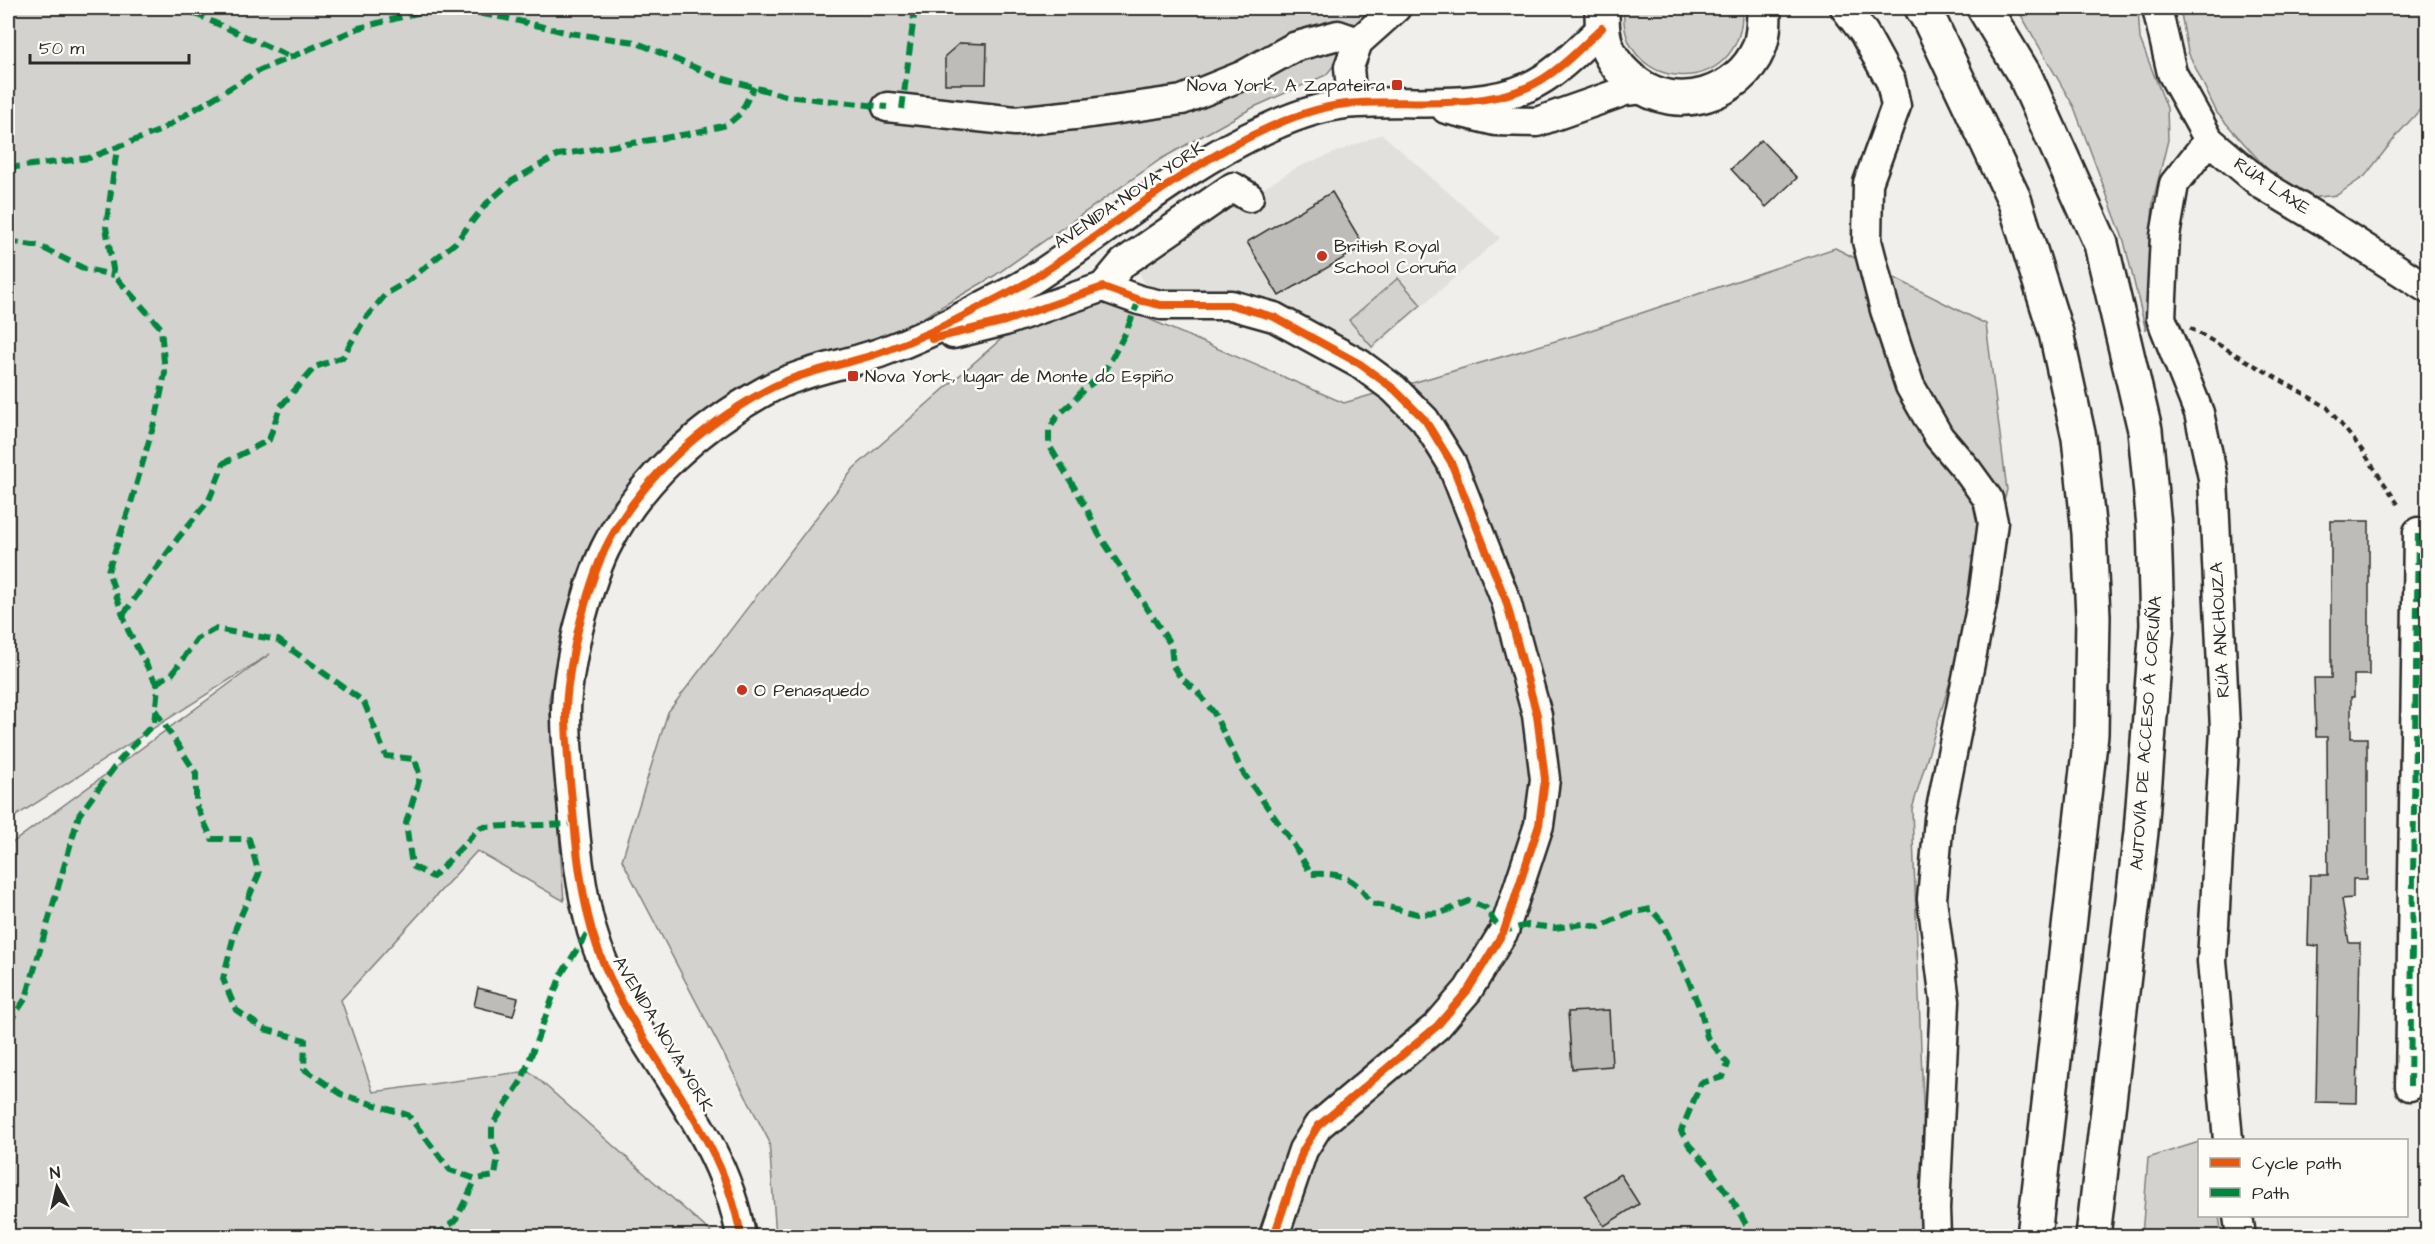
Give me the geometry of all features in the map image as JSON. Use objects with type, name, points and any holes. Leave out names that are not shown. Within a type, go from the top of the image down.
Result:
[{"type":"main road","points":[[1602,18],[1609,52],[1624,74],[1644,89],[1665,97],[1688,99],[1711,94],[1731,83],[1748,68],[1759,48],[1764,25],[1764,8]]},
{"type":"main road","points":[[1922,8],[2014,200],[2056,333],[2079,438],[2089,532],[2094,616],[2091,734],[2034,1236]]},
{"type":"main road","name":"AUTOVÍA DE ACCESO Á CORUÑA","points":[[1984,8],[2025,76],[2101,244],[2145,430],[2154,526],[2157,625],[2141,832],[2092,1236]]},
{"type":"street","points":[[1352,103],[1349,68],[1359,42],[1396,8]]},
{"type":"street","points":[[1845,8],[1864,33],[1891,82],[1896,106],[1868,183],[1868,241],[1885,310],[1910,386],[1939,437],[1988,499],[1994,522],[1983,598],[1939,819],[1932,899],[1945,1001],[1935,1209],[1936,1236]]},
{"type":"street","name":"RÚA LAXE","points":[[2157,8],[2172,73],[2209,140],[2261,184],[2427,289]]},
{"type":"street","name":"AVENIDA NOVA YORK","points":[[879,353],[943,327],[1033,279],[1165,186],[1266,128],[1310,111],[1352,103],[1474,100],[1504,95],[1528,87],[1558,69],[1602,18]]},
{"type":"street","points":[[887,107],[1015,121],[1095,112],[1182,100],[1244,75],[1294,47],[1338,35],[1359,42]]},
{"type":"street","name":"AVENIDA NOVA YORK","points":[[1421,101],[1496,122],[1537,122],[1625,91],[1644,89]]},
{"type":"street","name":"RÚA ANCHOUZA","points":[[2209,140],[2174,184],[2165,236],[2161,318],[2199,412],[2213,478],[2225,729],[2212,962],[2228,1139]]},
{"type":"street","points":[[1249,197],[1233,187],[1123,263],[1103,286],[1139,300],[1161,305],[1231,304],[1274,317],[1360,364],[1402,397],[1425,420],[1451,462],[1506,601],[1537,715],[1545,779],[1540,814],[1504,932],[1468,990],[1437,1026],[1318,1126],[1304,1150],[1274,1236]]},
{"type":"street","name":"AVENIDA NOVA YORK","points":[[741,1236],[722,1169],[694,1116],[604,972],[591,927],[579,878],[566,711],[573,652],[585,601],[606,548],[636,501],[672,458],[724,415],[771,387],[824,367],[1005,321],[1103,286]]},
{"type":"street","points":[[2409,1086],[2422,600],[2418,532]]},
{"type":"street","points":[[2238,1217],[2241,1236]]},
{"type":"path","points":[[2161,318],[2196,330],[2327,407],[2362,450],[2398,504]]},
{"type":"shaded area","points":[[8,8],[1381,8],[1326,75],[1254,107],[1161,159],[994,276],[902,330],[817,356],[754,382],[685,427],[610,506],[575,581],[549,699],[564,901],[477,851],[341,1000],[373,1092],[529,1071],[715,1236],[8,1236],[8,846],[270,654],[8,821]]},
{"type":"shaded area","points":[[1624,8],[1742,8],[1738,38],[1724,59],[1705,72],[1682,76],[1659,71],[1640,58],[1627,37]]},
{"type":"shaded area","points":[[2017,8],[2138,8],[2140,39],[2167,108],[2168,140],[2153,201],[2146,331],[2124,241],[2074,107]]},
{"type":"shaded area","points":[[2180,8],[2427,8],[2427,102],[2365,176],[2337,195],[2310,198],[2265,167],[2217,113],[2188,52]]},
{"type":"shaded area","name":"British Royal School Coruña","points":[[1382,134],[1500,238],[1366,355],[1300,314],[1251,292],[1163,292],[1146,285],[1139,273],[1230,209],[1298,167]]},
{"type":"shaded area","points":[[1835,248],[1986,324],[2007,490],[1912,809],[1928,1236],[776,1236],[769,1141],[622,860],[668,712],[854,468],[1065,283],[1344,403],[1576,335]]},
{"type":"shaded area","points":[[1398,278],[1421,305],[1372,347],[1349,320]]},
{"type":"shaded area","points":[[2198,1142],[2198,1217],[2219,1217],[2222,1236],[2142,1236],[2148,1158]]},
{"type":"building","points":[[960,43],[987,44],[986,84],[945,84],[945,56]]},
{"type":"building","points":[[1761,140],[1797,178],[1766,207],[1731,169]]},
{"type":"building","points":[[1332,192],[1364,246],[1279,296],[1247,242]]},
{"type":"building","points":[[2331,521],[2369,521],[2369,675],[2354,675],[2354,697],[2351,697],[2351,738],[2367,738],[2367,879],[2353,879],[2353,898],[2342,899],[2349,943],[2360,943],[2357,1103],[2316,1102],[2319,946],[2308,945],[2310,875],[2328,875],[2327,737],[2316,737],[2314,678],[2331,678]]},
{"type":"building","points":[[478,988],[518,998],[513,1016],[474,1006]]},
{"type":"building","points":[[1609,1010],[1612,1066],[1572,1069],[1568,1012]]},
{"type":"building","points":[[1620,1174],[1639,1204],[1604,1226],[1585,1196]]},
{"type":"marked path","points":[[69,8],[182,8],[291,57]]},
{"type":"marked path","points":[[8,168],[89,158],[159,131],[260,70],[359,28],[436,8]]},
{"type":"marked path","points":[[445,8],[506,18],[569,33],[635,42],[717,77],[786,96],[887,107]]},
{"type":"marked path","points":[[902,109],[915,8]]},
{"type":"marked path","points":[[123,615],[178,538],[209,500],[224,463],[269,440],[280,407],[315,367],[343,357],[364,320],[386,294],[408,281],[455,243],[486,204],[512,181],[558,155],[688,134],[727,125],[740,114],[754,87]]},
{"type":"marked path","points":[[8,1024],[26,998],[79,815],[119,761],[154,723],[158,687],[128,630],[108,571],[131,503],[157,413],[165,373],[161,328],[114,275],[106,227],[117,148]]},
{"type":"marked path","points":[[8,241],[39,246],[85,269],[114,275]]},
{"type":"marked path","points":[[1139,300],[1126,332],[1103,375],[1083,390],[1057,416],[1049,430],[1049,445],[1086,507],[1098,533],[1171,645],[1173,666],[1181,678],[1197,691],[1214,713],[1242,771],[1294,845],[1311,874],[1331,874],[1346,878],[1359,887],[1371,903],[1418,914],[1441,913],[1469,901],[1486,908],[1504,931],[1528,925],[1555,928],[1583,924],[1599,927],[1626,914],[1651,909],[1662,922],[1687,977],[1701,1011],[1707,1037],[1728,1064],[1723,1077],[1701,1083],[1681,1131],[1689,1145],[1709,1167],[1737,1208],[1750,1232],[1758,1236]]},
{"type":"marked path","points":[[2410,1086],[2418,532]]},
{"type":"marked path","points":[[156,683],[172,674],[197,639],[215,629],[278,640],[364,702],[386,756],[415,759],[420,777],[406,823],[412,866],[433,877],[481,827],[574,824]]},
{"type":"marked path","points":[[155,710],[196,773],[196,805],[212,839],[249,839],[259,874],[236,927],[223,979],[236,1010],[264,1029],[305,1040],[304,1069],[343,1095],[408,1115],[450,1170],[476,1179],[495,1176],[498,1156],[492,1141],[492,1125],[522,1080],[561,975],[591,927]]},
{"type":"marked path","points":[[435,1236],[455,1221],[476,1179]]},
{"type":"cycle path","points":[[741,1236],[730,1193],[713,1153],[693,1116],[626,1009],[607,971],[592,931],[579,866],[567,736],[566,703],[570,672],[586,599],[597,568],[605,549],[635,500],[673,458],[717,421],[741,405],[794,378],[882,352],[931,332],[1015,289],[1065,258],[1149,198],[1237,143],[1301,115],[1335,106],[1359,103],[1467,101],[1509,94],[1539,82],[1549,75],[1602,28]]},
{"type":"cycle path","points":[[932,339],[1005,321],[1103,287],[1161,305],[1231,305],[1274,317],[1360,364],[1394,389],[1425,420],[1451,462],[1506,601],[1537,715],[1545,779],[1539,825],[1504,931],[1468,990],[1437,1026],[1318,1126],[1303,1150],[1274,1236]]},
{"type":"place","name":"Nova York, A Zapateira","points":[[1397,85]]},
{"type":"place","name":"British Royal School Coruña","points":[[1322,256]]},
{"type":"place","name":"Nova York, lugar de Monte do Espiño","points":[[853,376]]},
{"type":"place","name":"O Penasquedo","points":[[742,690]]}]
